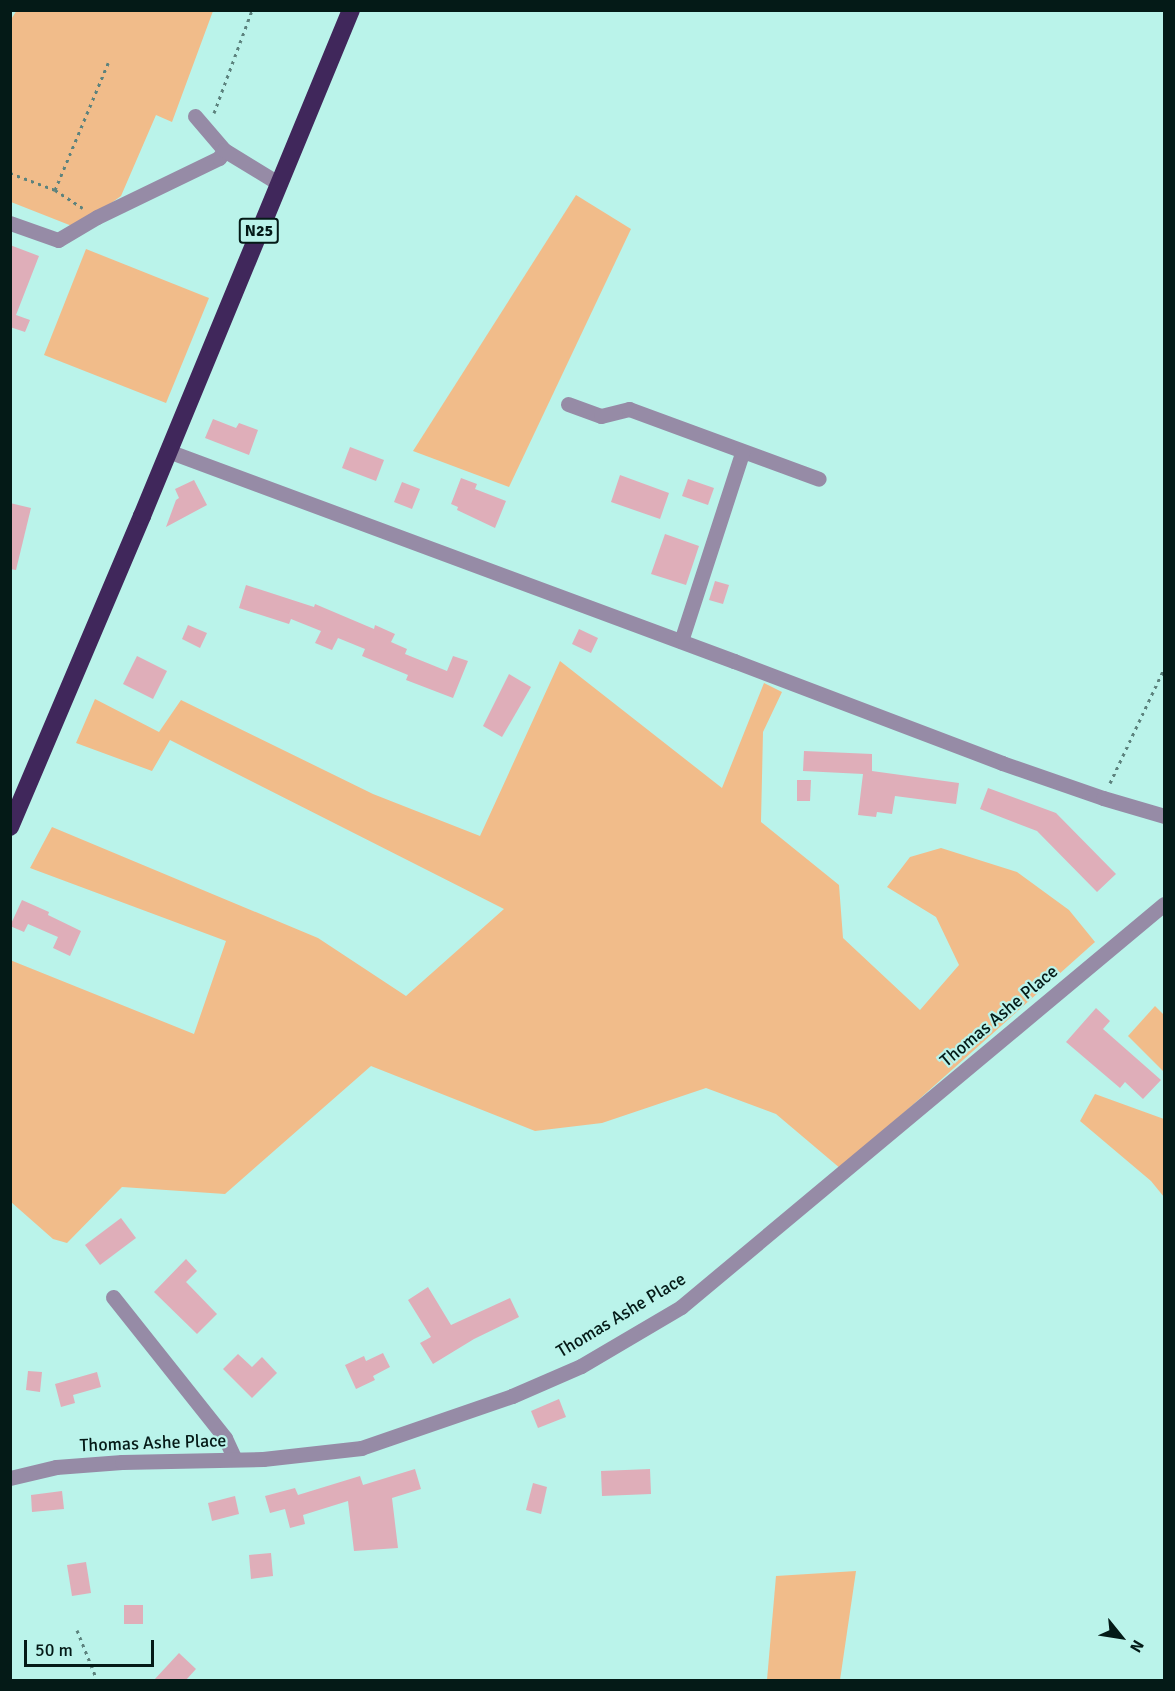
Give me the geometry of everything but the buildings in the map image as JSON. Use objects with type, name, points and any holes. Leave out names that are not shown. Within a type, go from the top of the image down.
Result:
[{"type":"highway","name":"N25","points":[[10,827],[351,10]]},
{"type":"street","points":[[195,116],[224,150],[278,183]]},
{"type":"street","points":[[10,223],[58,240],[97,217],[219,158],[224,150]]},
{"type":"street","points":[[568,404],[601,416],[629,409],[742,453],[819,479]]},
{"type":"street","points":[[168,451],[1002,763],[1102,798],[1164,816]]},
{"type":"street","points":[[681,641],[742,453]]},
{"type":"street","name":"Thomas Ashe Place","points":[[10,1478],[56,1467],[123,1462],[235,1459],[361,1448],[512,1396],[581,1366],[681,1306],[1164,904]]},
{"type":"street","points":[[113,1297],[225,1438],[235,1459]]},
{"type":"path","points":[[195,116],[213,114],[252,10]]},
{"type":"path","points":[[56,190],[108,63]]},
{"type":"path","points":[[10,173],[56,190],[97,217]]},
{"type":"path","points":[[1102,798],[1164,669]]},
{"type":"path","points":[[77,1630],[97,1680]]},
{"type":"shaded area","points":[[17,10],[213,11],[172,122],[156,115],[121,196],[77,228],[11,202],[10,21]]},
{"type":"shaded area","points":[[576,195],[631,229],[509,487],[413,451]]},
{"type":"shaded area","points":[[86,249],[209,298],[166,403],[44,355]]},
{"type":"shaded area","points":[[560,661],[722,788],[764,683],[782,692],[763,732],[761,822],[839,885],[843,938],[920,1010],[959,965],[936,917],[887,887],[910,857],[941,848],[1017,872],[1069,910],[1095,942],[841,1169],[776,1114],[706,1088],[602,1123],[535,1131],[371,1066],[225,1194],[122,1187],[67,1243],[53,1239],[11,1202],[10,960],[194,1034],[226,941],[30,868],[52,827],[318,938],[406,996],[504,909],[170,740],[152,771],[76,743],[95,699],[159,732],[181,700],[373,794],[480,836]]},
{"type":"shaded area","points":[[1155,1006],[1164,1015],[1164,1072],[1128,1036]]},
{"type":"shaded area","points":[[1095,1094],[1164,1119],[1164,1197],[1151,1181],[1080,1121]]},
{"type":"shaded area","points":[[856,1571],[840,1680],[767,1680],[776,1576]]}]
